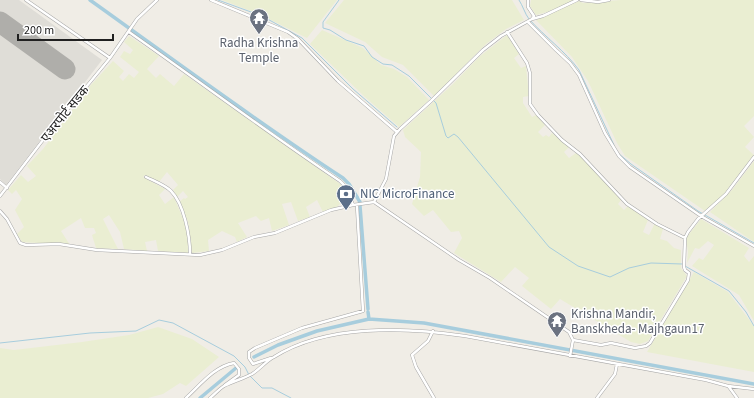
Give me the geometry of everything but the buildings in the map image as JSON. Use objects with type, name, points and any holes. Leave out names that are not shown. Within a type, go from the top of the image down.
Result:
[{"type":"street","points":[[26,0],[110,58]]},
{"type":"street","name":"एअरपोर्ट सडक","points":[[0,196],[53,127],[110,58],[136,19],[157,0]]},
{"type":"street","points":[[211,0],[288,32],[298,40],[338,81],[397,132]]},
{"type":"street","points":[[528,0],[528,7],[534,16],[532,19]]},
{"type":"street","points":[[374,202],[386,179],[392,145],[397,132],[483,50],[507,32],[532,19],[543,16],[578,0]]},
{"type":"street","points":[[581,0],[598,2],[608,0]]},
{"type":"street","points":[[528,22],[570,63],[579,75],[605,132],[619,156],[630,167],[703,215],[754,246]]},
{"type":"street","points":[[129,31],[273,136],[340,181],[346,187],[353,205]]},
{"type":"street","points":[[507,32],[527,63],[530,73],[530,104],[538,115],[562,140],[585,159],[627,204],[657,224],[685,238]]},
{"type":"street","points":[[573,341],[601,345],[611,342],[635,348],[646,346],[650,343],[688,280],[689,273],[685,270],[685,238],[703,215],[726,194],[754,157]]},
{"type":"street","points":[[146,177],[171,191],[175,196],[186,223],[190,254]]},
{"type":"street","points":[[0,182],[7,188]]},
{"type":"street","points":[[0,211],[7,219],[20,243],[26,245],[59,244],[97,250],[200,255],[222,250],[254,237],[288,228],[331,210],[374,202],[569,332],[573,341],[570,356]]},
{"type":"street","points":[[357,206],[363,311],[302,328],[255,348],[249,352],[249,358],[253,364],[298,346],[323,338],[360,331],[381,329],[433,331],[706,380],[728,386],[754,389]]},
{"type":"street","points":[[433,331],[428,341],[412,355],[416,367],[434,398]]},
{"type":"street","points":[[224,386],[254,373],[273,357]]},
{"type":"street","points":[[186,398],[205,380],[224,366],[234,363],[239,369],[239,375],[210,398]]},
{"type":"street","points":[[597,398],[615,374],[617,364]]},
{"type":"street","points":[[728,386],[737,398]]},
{"type":"shaded area","points":[[0,0],[19,0],[102,60],[6,185],[0,179]]},
{"type":"green space","points":[[222,0],[337,0],[307,38],[261,15]]},
{"type":"green space","points":[[344,0],[512,0],[524,20],[506,29],[486,44],[434,96],[403,65],[382,57],[365,42],[325,23]]},
{"type":"green space","points":[[531,0],[574,0],[551,11],[536,15],[530,6]]},
{"type":"green space","points":[[621,0],[754,0],[754,116],[744,126],[754,137],[745,147],[754,155],[724,194],[714,205],[705,211],[625,156],[617,143],[588,81],[572,57],[536,20],[579,1],[583,3]]},
{"type":"green space","points":[[322,30],[363,48],[381,65],[394,69],[407,77],[429,100],[399,127],[365,97],[310,44]]},
{"type":"green space","points":[[507,35],[519,54],[514,58],[521,68],[526,66],[529,96],[523,97],[523,103],[532,117],[536,115],[545,125],[538,132],[543,137],[546,135],[549,137],[552,133],[569,147],[564,152],[569,158],[576,153],[580,155],[621,200],[618,204],[624,210],[628,206],[648,220],[643,232],[649,235],[655,223],[663,229],[660,239],[667,241],[674,248],[681,250],[681,268],[687,276],[648,341],[640,344],[631,342],[560,299],[551,309],[522,286],[529,278],[515,267],[501,282],[454,253],[462,238],[459,231],[451,232],[433,210],[424,216],[412,204],[420,177],[421,152],[405,137],[403,130],[453,84],[479,57]]},
{"type":"green space","points":[[129,36],[159,56],[147,69],[156,78],[160,74],[174,86],[184,74],[343,186],[348,195],[337,207],[323,212],[317,200],[306,207],[310,217],[298,221],[291,202],[282,204],[289,225],[272,231],[269,218],[261,221],[256,216],[238,223],[247,237],[237,242],[235,237],[222,231],[208,240],[209,251],[192,253],[188,222],[179,202],[188,197],[183,191],[177,197],[173,190],[178,185],[167,172],[159,182],[145,175],[143,177],[165,189],[159,195],[165,204],[174,197],[186,226],[189,253],[158,251],[156,240],[145,242],[147,251],[124,249],[120,232],[109,215],[103,219],[118,249],[96,248],[92,235],[96,233],[94,228],[85,228],[81,218],[61,231],[70,245],[22,242],[17,234],[24,227],[15,210],[22,199],[16,190],[12,194],[8,190],[21,175],[28,182],[36,176],[27,166],[43,149],[90,86],[113,61],[124,71],[119,77],[123,81],[129,74],[134,78],[139,72],[120,57],[124,51],[130,54],[133,50],[124,42]]},
{"type":"green space","points":[[754,161],[754,242],[710,212],[732,190]]},
{"type":"green space","points":[[701,219],[749,248],[744,256],[749,262],[754,256],[754,321],[739,295],[692,266],[699,258],[703,260],[714,245],[708,241],[699,249],[695,248],[687,263],[688,252],[686,238]]},
{"type":"green space","points":[[694,272],[728,292],[754,326],[754,372],[647,352]]},
{"type":"green space","points":[[158,327],[192,339],[219,357],[186,386],[180,383],[163,394],[148,398],[0,398],[0,348],[14,350],[82,342],[129,335]]},
{"type":"waterway","points":[[90,0],[247,113],[343,178],[349,184],[360,202]]},
{"type":"waterway","points":[[218,0],[262,16],[302,38],[353,89],[397,127]]},
{"type":"waterway","points":[[339,0],[323,22],[323,28],[330,30],[346,40],[364,46],[372,57],[383,64],[392,65],[409,76],[436,103],[446,136],[448,138],[454,134],[458,137],[549,247],[578,266],[610,277],[629,268],[651,263],[682,264]]},
{"type":"waterway","points":[[519,0],[529,19],[568,57],[579,70],[614,145]]},
{"type":"waterway","points":[[618,153],[631,164],[698,211],[754,243]]},
{"type":"waterway","points":[[360,206],[368,309]]},
{"type":"waterway","points":[[685,266],[729,291],[746,312],[754,326]]},
{"type":"waterway","points":[[368,312],[369,319]]},
{"type":"waterway","points":[[254,357],[278,345],[317,331],[369,319],[424,323],[754,384]]},
{"type":"waterway","points":[[0,343],[90,333],[136,331],[159,320],[173,323],[234,356],[245,367],[249,375],[262,388],[272,388],[291,398]]},
{"type":"waterway","points":[[200,398],[236,368]]},
{"type":"runway","points":[[0,22],[65,69]]},
{"type":"place","name":"Radha Krishna Temple","points":[[259,35]]},
{"type":"place","name":"NIC MicroFinance","points":[[346,211]]},
{"type":"place","name":"Krishna Mandir, Banskheda- Majhgaun17","points":[[557,338]]}]
